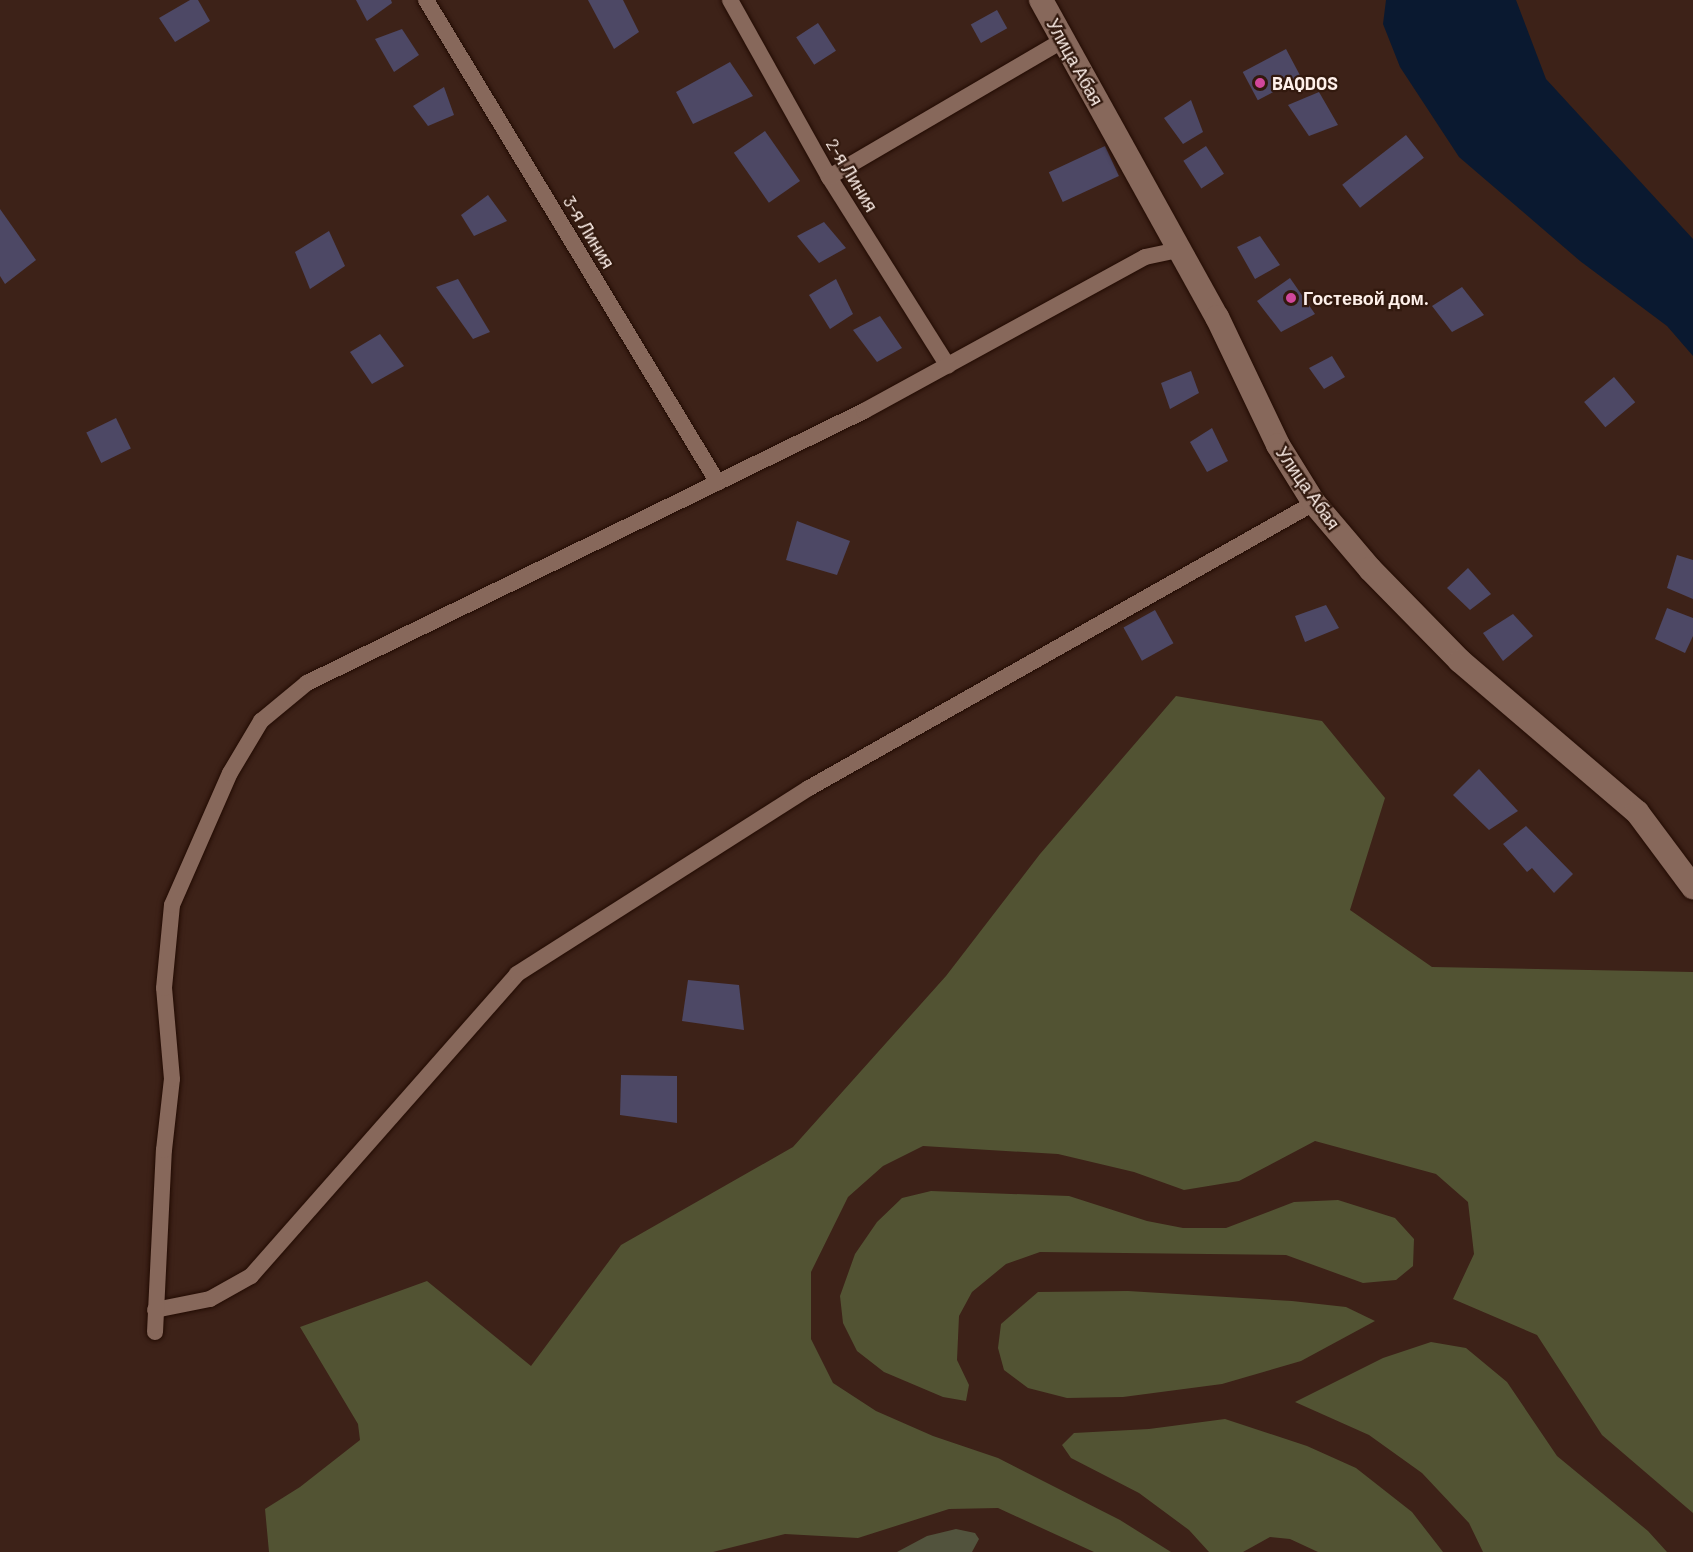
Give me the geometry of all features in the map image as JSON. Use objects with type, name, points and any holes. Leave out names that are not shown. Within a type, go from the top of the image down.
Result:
[{"type":"street","name":"3-я Линия","points":[[426,0],[718,483]]},
{"type":"street","name":"2-я Линия","points":[[730,0],[828,177],[948,366]]},
{"type":"street","name":"Улица Абая","points":[[1041,0],[1217,317],[1278,445],[1314,503],[1370,569],[1460,661],[1637,812],[1693,887]]},
{"type":"street","points":[[828,177],[1063,40]]},
{"type":"street","points":[[155,1332],[172,1079],[164,988],[172,905],[230,773],[261,721],[307,683],[718,483],[948,366],[1145,257],[1179,250]]},
{"type":"street","points":[[155,1310],[210,1299],[251,1276],[517,974],[809,788],[1314,503]]},
{"type":"green space","points":[[1176,696],[1322,721],[1385,798],[1350,910],[1432,967],[1693,972],[1693,1513],[1602,1435],[1537,1335],[1453,1299],[1474,1254],[1468,1202],[1436,1174],[1315,1141],[1239,1181],[1184,1190],[1134,1172],[1058,1154],[923,1146],[883,1166],[848,1197],[811,1272],[811,1339],[833,1383],[876,1411],[933,1436],[998,1458],[1120,1520],[1171,1552],[1094,1552],[998,1508],[949,1509],[858,1538],[785,1534],[713,1552],[269,1552],[265,1509],[300,1487],[360,1440],[358,1424],[300,1327],[427,1281],[531,1366],[621,1245],[793,1147],[946,976],[1040,854]]},
{"type":"green space","points":[[931,1191],[1069,1196],[1147,1221],[1183,1228],[1226,1228],[1294,1202],[1338,1200],[1395,1218],[1414,1239],[1413,1266],[1396,1280],[1363,1283],[1286,1255],[1040,1252],[1006,1264],[972,1292],[959,1316],[957,1360],[969,1385],[966,1401],[943,1397],[884,1372],[857,1351],[843,1323],[840,1296],[855,1254],[877,1222],[902,1198]]},
{"type":"green space","points":[[1128,1291],[1292,1301],[1346,1307],[1375,1321],[1301,1361],[1222,1384],[1123,1397],[1067,1398],[1028,1388],[1004,1370],[998,1348],[1001,1324],[1038,1292]]},
{"type":"green space","points":[[1431,1342],[1466,1348],[1507,1382],[1557,1456],[1648,1531],[1667,1552],[1483,1552],[1469,1523],[1422,1473],[1369,1435],[1295,1402],[1383,1358]]},
{"type":"green space","points":[[1225,1419],[1307,1446],[1356,1468],[1412,1512],[1443,1552],[1318,1552],[1290,1539],[1270,1537],[1243,1552],[1209,1552],[1189,1530],[1139,1493],[1071,1458],[1062,1445],[1074,1433],[1149,1429]]},
{"type":"green space","points":[[956,1529],[975,1533],[979,1539],[972,1552],[897,1552],[927,1536]]},
{"type":"water","points":[[1386,0],[1516,0],[1546,79],[1693,239],[1693,356],[1667,326],[1580,261],[1459,157],[1400,67],[1383,24]]},
{"type":"building","points":[[190,0],[198,0],[210,21],[175,42],[159,18]]},
{"type":"building","points":[[356,0],[391,0],[392,3],[367,21]]},
{"type":"building","points":[[588,0],[623,0],[639,32],[614,49]]},
{"type":"building","points":[[997,10],[1007,28],[981,43],[971,25]]},
{"type":"building","points":[[818,23],[836,51],[814,65],[796,37]]},
{"type":"building","points":[[402,29],[419,55],[394,72],[375,39]]},
{"type":"building","points":[[1286,49],[1301,77],[1258,100],[1243,72]]},
{"type":"building","points":[[730,62],[753,96],[693,124],[676,92]]},
{"type":"building","points":[[444,87],[454,115],[428,126],[413,106]]},
{"type":"building","points":[[1319,92],[1338,125],[1309,136],[1288,105]]},
{"type":"building","points":[[1191,100],[1203,132],[1183,144],[1164,118]]},
{"type":"building","points":[[765,131],[800,181],[769,203],[734,153]]},
{"type":"building","points":[[1406,135],[1424,158],[1360,208],[1342,185]]},
{"type":"building","points":[[1105,146],[1119,176],[1063,202],[1049,172]]},
{"type":"building","points":[[1206,146],[1224,174],[1201,188],[1183,161]]},
{"type":"building","points":[[488,195],[507,221],[474,236],[461,215]]},
{"type":"building","points":[[0,209],[36,260],[5,284],[0,276]]},
{"type":"building","points":[[824,222],[846,248],[819,263],[797,236]]},
{"type":"building","points":[[329,231],[345,266],[310,289],[295,252]]},
{"type":"building","points":[[1260,236],[1280,265],[1255,279],[1237,247]]},
{"type":"building","points":[[1290,278],[1315,314],[1281,332],[1257,301]]},
{"type":"building","points":[[458,279],[490,332],[473,339],[436,287]]},
{"type":"building","points":[[836,279],[853,314],[830,329],[809,295]]},
{"type":"building","points":[[1462,287],[1484,315],[1452,332],[1432,306]]},
{"type":"building","points":[[880,316],[902,348],[877,362],[853,330]]},
{"type":"building","points":[[380,334],[404,366],[372,384],[350,352]]},
{"type":"building","points":[[1332,356],[1345,377],[1324,389],[1309,368]]},
{"type":"building","points":[[1191,371],[1199,393],[1170,409],[1161,383]]},
{"type":"building","points":[[1614,377],[1635,402],[1605,427],[1584,402]]},
{"type":"building","points":[[116,418],[131,449],[101,463],[86,432]]},
{"type":"building","points":[[1212,428],[1228,461],[1207,472],[1190,442]]},
{"type":"building","points":[[797,521],[850,541],[837,575],[786,560]]},
{"type":"building","points":[[1677,555],[1693,560],[1693,599],[1667,588]]},
{"type":"building","points":[[1468,568],[1491,594],[1470,610],[1447,588]]},
{"type":"building","points":[[1326,605],[1339,628],[1305,642],[1295,616]]},
{"type":"building","points":[[1667,608],[1693,618],[1693,636],[1685,653],[1655,639]]},
{"type":"building","points":[[1155,610],[1173,643],[1142,661],[1124,627]]},
{"type":"building","points":[[1513,614],[1533,636],[1503,661],[1483,633]]},
{"type":"building","points":[[1479,769],[1518,811],[1489,830],[1453,795]]},
{"type":"building","points":[[1526,826],[1573,874],[1554,893],[1532,868],[1527,872],[1503,844]]},
{"type":"building","points":[[688,980],[739,985],[744,1030],[682,1021]]},
{"type":"building","points":[[621,1075],[677,1076],[677,1123],[620,1115]]},
{"type":"place","name":"BAQDOS","points":[[1260,83]]},
{"type":"place","name":"Гостевой дом.","points":[[1291,298]]}]
